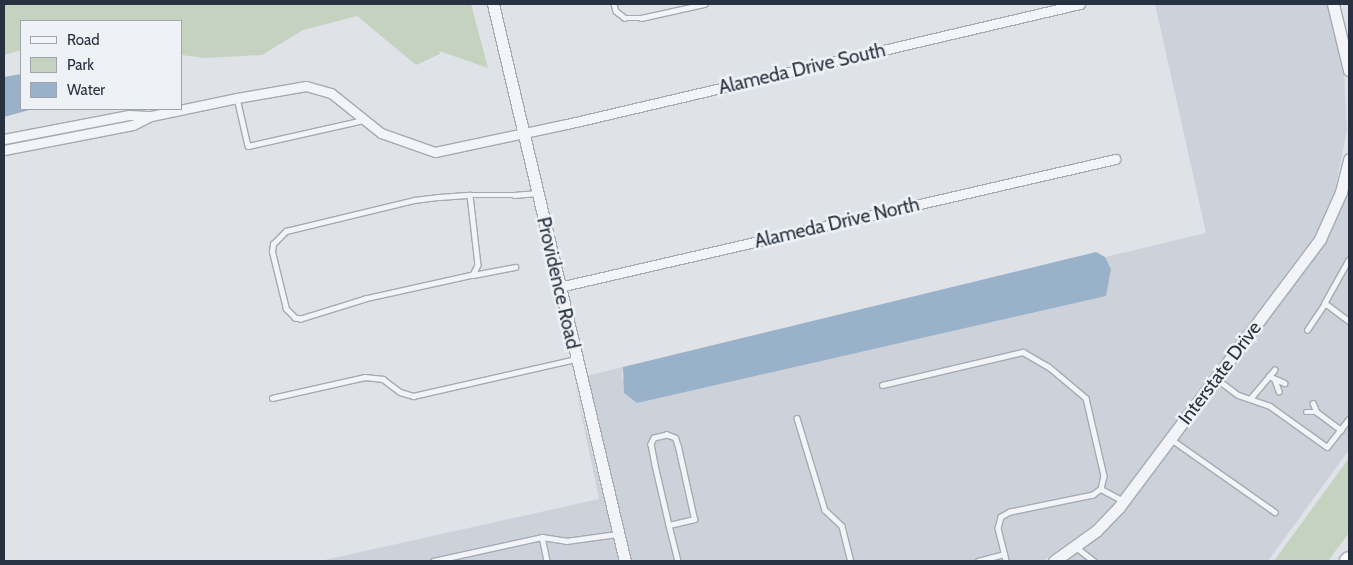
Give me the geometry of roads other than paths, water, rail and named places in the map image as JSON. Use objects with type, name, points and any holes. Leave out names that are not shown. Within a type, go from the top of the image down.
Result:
[{"type":"street","name":"Providence Road","points":[[493,4],[625,561]]},
{"type":"street","name":"Alameda Drive South","points":[[182,110],[297,86],[315,88],[331,93],[381,133],[436,152],[567,124],[1080,4]]},
{"type":"street","points":[[1333,4],[1349,70]]},
{"type":"street","name":"Alameda Drive South","points":[[151,116],[180,110]]},
{"type":"street","points":[[4,139],[129,115],[151,116]]},
{"type":"street","points":[[4,150],[132,124],[151,116]]},
{"type":"street","name":"Alameda Drive North","points":[[560,287],[1114,159]]},
{"type":"street","name":"Interstate Drive","points":[[1054,561],[1075,547],[1124,501],[1320,239],[1347,176],[1349,159]]},
{"type":"lane","points":[[614,4],[616,11],[625,18],[642,18],[704,4]]},
{"type":"lane","points":[[237,98],[248,146],[363,120]]},
{"type":"lane","points":[[63,127],[65,138]]},
{"type":"lane","points":[[515,267],[473,274],[295,318],[286,309],[272,252],[273,244],[286,231],[414,200],[470,195],[537,193]]},
{"type":"lane","points":[[470,195],[478,265],[473,274]]},
{"type":"lane","points":[[1307,330],[1325,303],[1349,260]]},
{"type":"lane","points":[[1325,303],[1349,321]]},
{"type":"lane","points":[[882,385],[1023,352],[1049,367],[1086,398],[1104,476],[1101,489],[1093,494],[1010,512],[1001,517],[998,528],[1006,561]]},
{"type":"lane","points":[[272,398],[365,377],[383,380],[400,392],[413,396],[576,360]]},
{"type":"lane","points":[[1250,399],[1274,370]]},
{"type":"lane","points":[[1269,376],[1285,383]]},
{"type":"lane","points":[[1216,378],[1250,399],[1270,406],[1328,447],[1349,419]]},
{"type":"lane","points":[[1275,380],[1279,391]]},
{"type":"lane","points":[[1313,403],[1317,412],[1341,430]]},
{"type":"lane","points":[[1306,412],[1317,412]]},
{"type":"lane","points":[[797,418],[825,510],[842,526],[852,561]]},
{"type":"lane","points":[[669,525],[694,520],[678,447],[675,438],[667,435],[654,438],[651,444],[669,525],[678,561]]},
{"type":"lane","points":[[1171,439],[1275,512]]},
{"type":"lane","points":[[1101,489],[1124,501]]},
{"type":"lane","points":[[433,561],[542,537],[566,541],[618,534]]},
{"type":"lane","points":[[542,537],[547,561]]},
{"type":"lane","points":[[1075,547],[1094,561]]},
{"type":"lane","points":[[978,561],[1004,554]]},
{"type":"water","points":[[20,74],[20,110],[29,110],[4,117],[4,77]]},
{"type":"water","points":[[1096,252],[1105,257],[1111,269],[1106,296],[637,403],[624,393],[623,367]]}]
